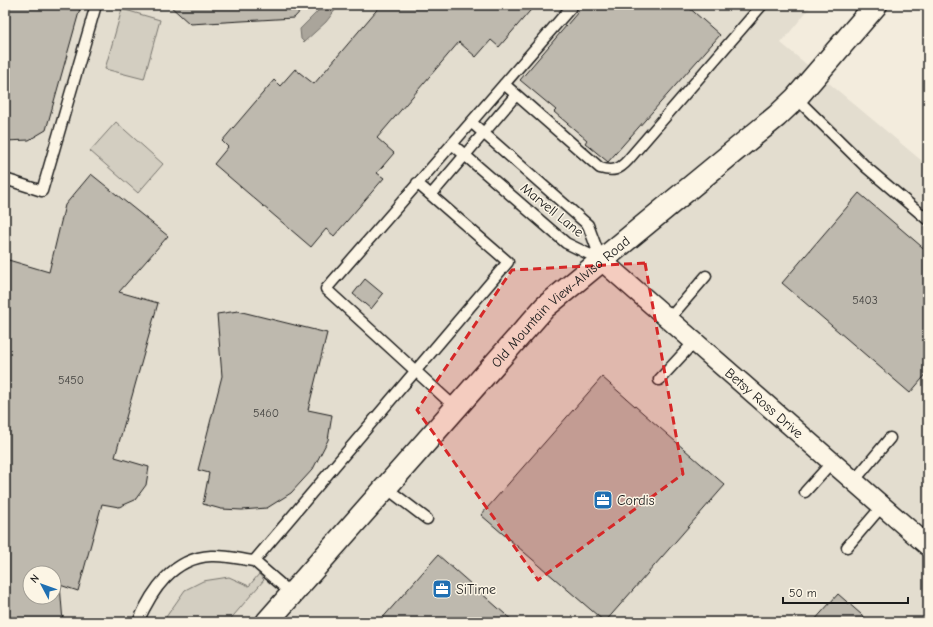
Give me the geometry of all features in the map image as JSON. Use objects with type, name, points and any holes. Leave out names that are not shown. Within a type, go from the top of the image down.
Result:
[{"type":"street","name":"Old Mountain View-Alviso Road","points":[[267,622],[545,307],[771,121],[796,98],[876,5]]},
{"type":"street","name":"Betsy Ross Drive","points":[[601,260],[928,546]]},
{"type":"lane","points":[[5,179],[42,191],[96,5]]},
{"type":"lane","points":[[456,408],[326,289],[573,5]]},
{"type":"lane","points":[[504,84],[600,168],[611,171],[620,168],[762,5]]},
{"type":"lane","points":[[431,196],[516,95]]},
{"type":"lane","points":[[796,98],[856,158],[928,220]]},
{"type":"lane","name":"Marvell Lane","points":[[471,122],[588,225],[601,260]]},
{"type":"lane","name":"Marvell Lane","points":[[452,144],[566,243],[601,260]]},
{"type":"lane","points":[[254,562],[508,262],[417,184]]},
{"type":"lane","points":[[668,320],[706,276]]},
{"type":"lane","points":[[659,380],[694,342]]},
{"type":"lane","points":[[854,481],[890,438]]},
{"type":"lane","points":[[805,492],[832,462]]},
{"type":"lane","points":[[385,487],[427,519]]},
{"type":"lane","points":[[847,547],[882,506]]},
{"type":"lane","points":[[138,622],[146,604],[159,585],[173,569],[189,560],[212,556],[254,562],[292,594]]},
{"type":"highlighted area","points":[[645,263],[683,474],[538,580],[417,410],[512,270]]},
{"type":"shaded area","points":[[5,5],[812,5],[781,43],[928,166],[928,622],[5,622]]},
{"type":"shaded area","points":[[324,5],[339,5],[326,22],[304,42],[301,39],[300,29]]},
{"type":"shaded area","points":[[122,9],[160,20],[144,79],[105,69]]},
{"type":"shaded area","points":[[116,122],[163,164],[138,193],[90,151]]},
{"type":"shaded area","points":[[259,574],[264,580],[228,622],[166,622],[166,617],[185,590],[203,581],[229,577],[249,586]]},
{"type":"building","points":[[5,5],[81,5],[46,130],[29,140],[5,141]]},
{"type":"building","points":[[169,5],[306,5],[294,18],[190,24]]},
{"type":"building","points":[[381,5],[535,5],[499,47],[491,40],[476,57],[459,42],[377,138],[394,153],[377,173],[384,178],[334,236],[326,229],[311,247],[214,164],[228,147],[222,141],[274,80],[280,86],[295,69],[314,84]]},
{"type":"building","points":[[584,5],[686,5],[720,35],[608,162],[585,143],[587,140],[554,112],[556,110],[520,80]]},
{"type":"building","points":[[91,174],[168,236],[119,292],[158,303],[115,457],[149,467],[146,485],[135,500],[119,507],[102,504],[78,591],[62,586],[62,565],[22,565],[22,605],[62,605],[63,622],[5,622],[5,259],[49,272],[65,205]]},
{"type":"building","points":[[859,193],[928,252],[928,372],[910,393],[782,283]]},
{"type":"building","points":[[365,279],[383,294],[371,309],[353,294]]},
{"type":"building","points":[[238,311],[327,333],[308,410],[332,415],[328,440],[313,469],[291,493],[267,508],[242,510],[221,509],[203,504],[209,473],[198,470],[222,376],[217,314]]},
{"type":"building","name":"Cordis","points":[[602,377],[725,485],[605,622],[481,515]]},
{"type":"building","name":"SiTime","points":[[438,555],[514,622],[379,622]]},
{"type":"building","points":[[838,594],[870,622],[813,622]]},
{"type":"place","name":"Cordis","points":[[603,500]]},
{"type":"place","name":"SiTime","points":[[442,589]]}]
